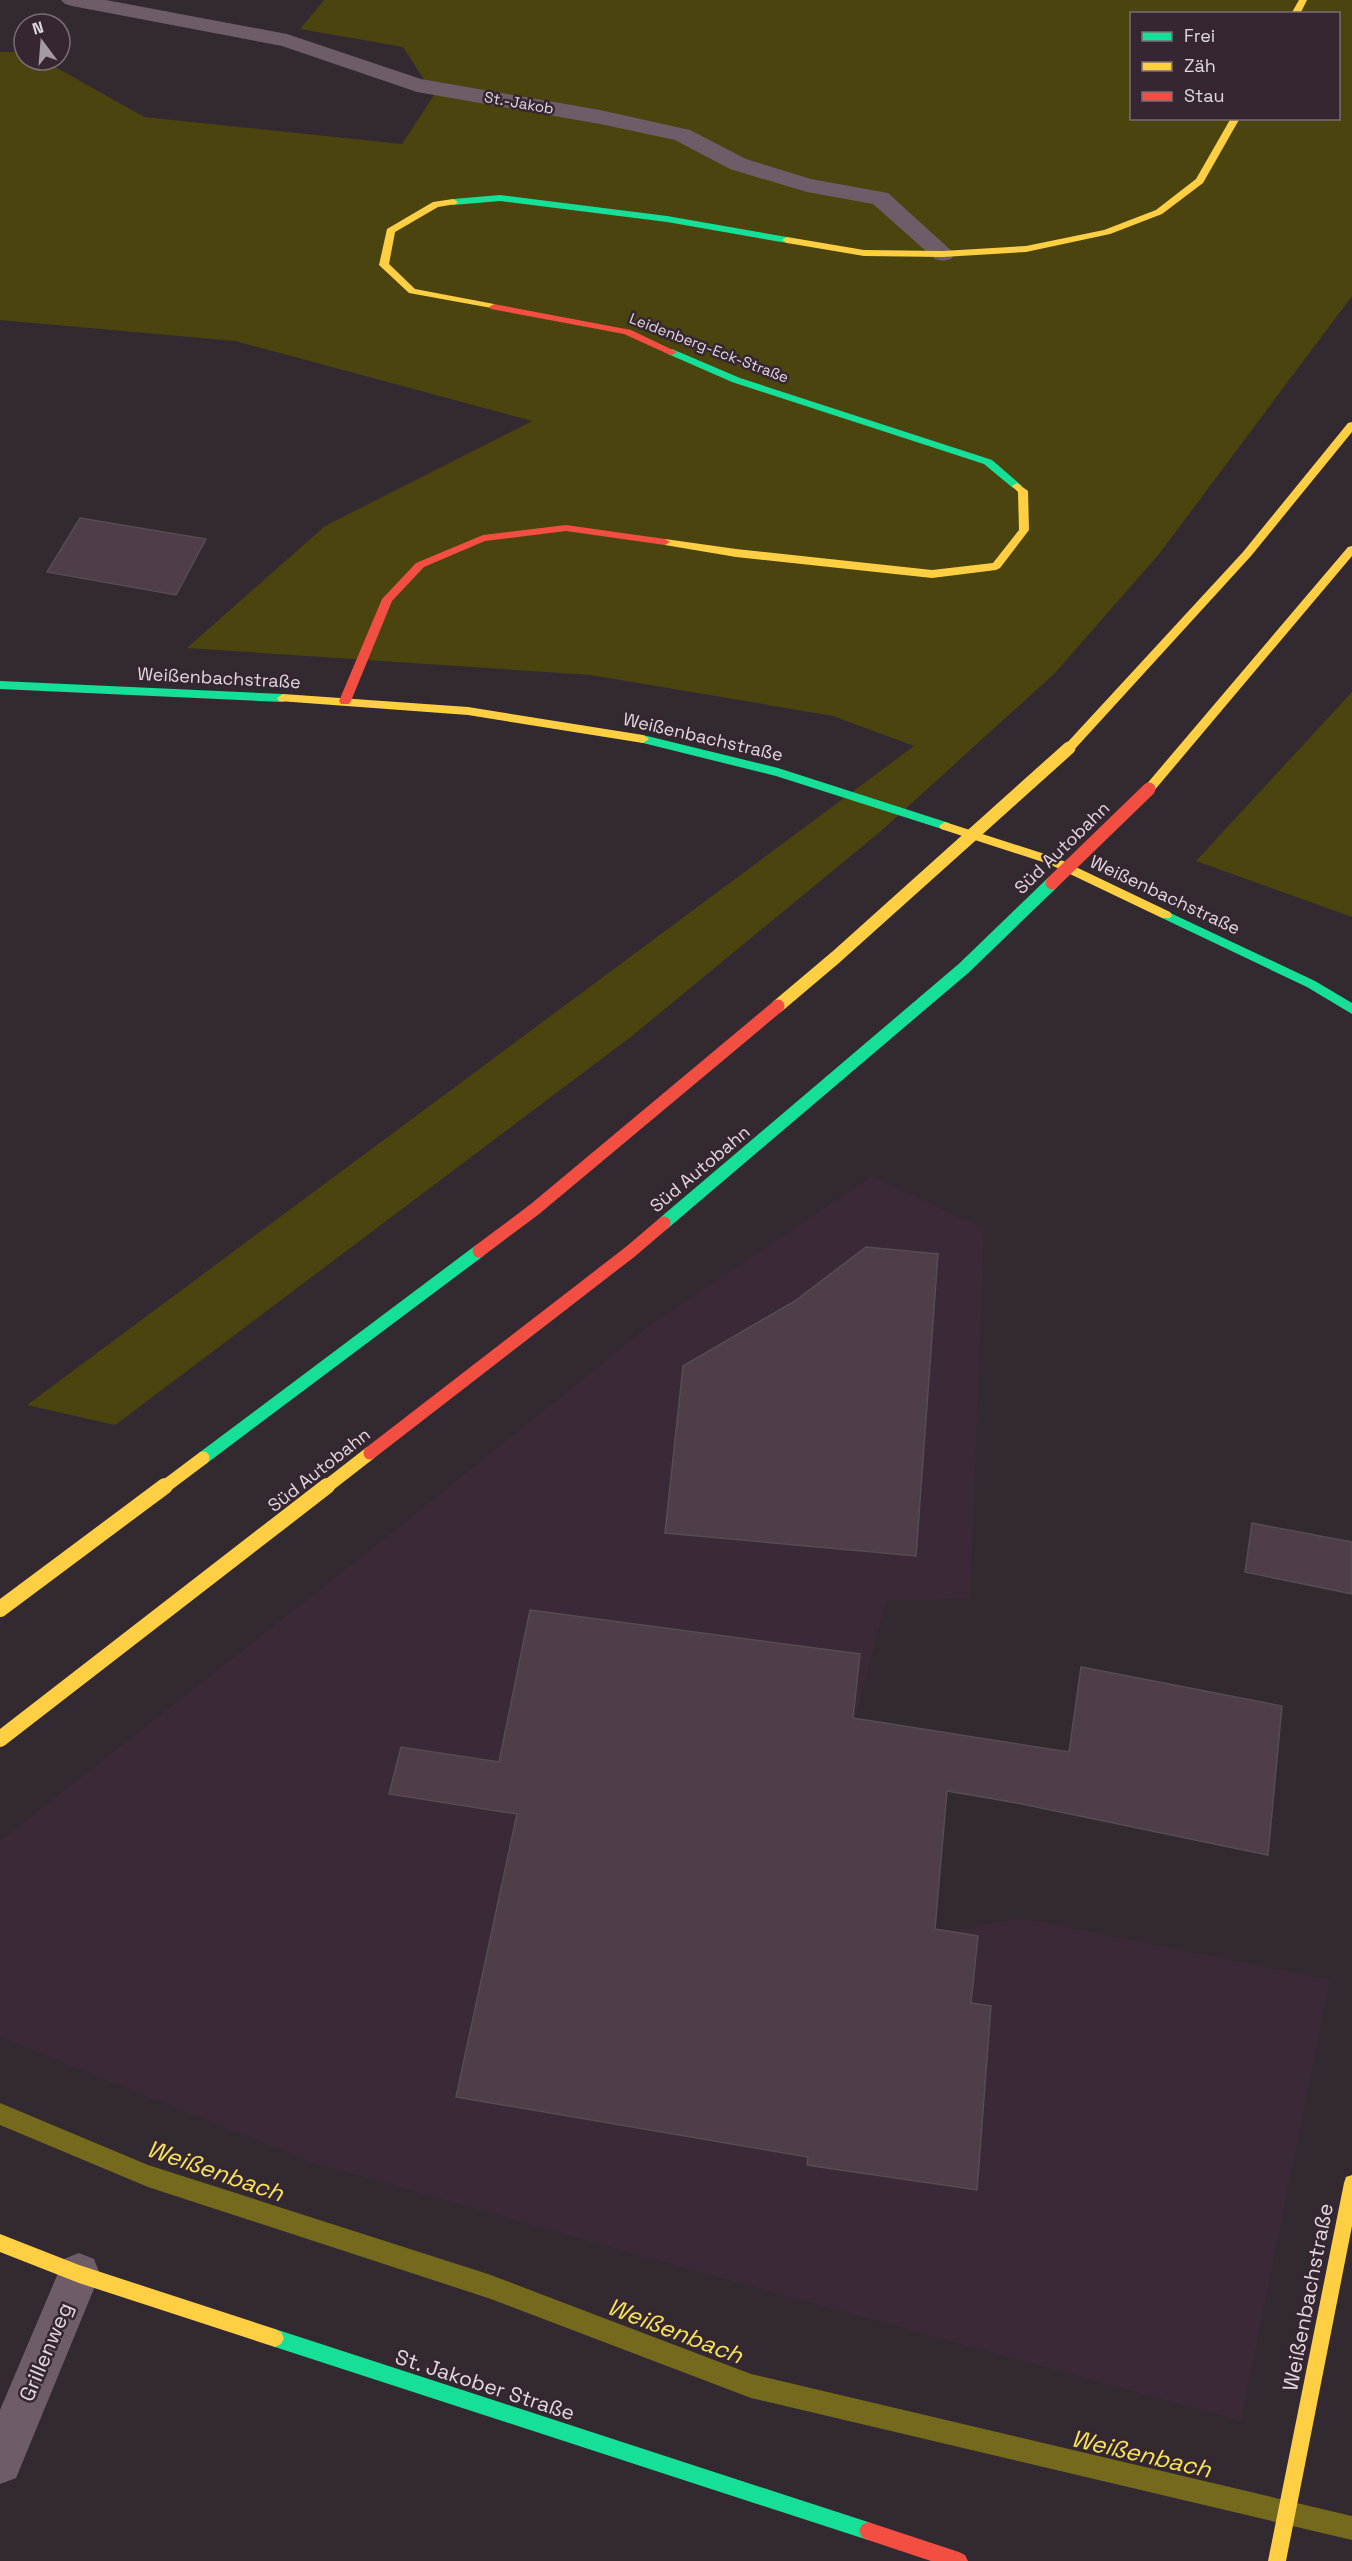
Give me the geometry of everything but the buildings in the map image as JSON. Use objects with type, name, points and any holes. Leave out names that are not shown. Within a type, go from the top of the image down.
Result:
[{"type":"main road","name":"Leidenberg-Eck-Straße","points":[[345,701],[387,599],[420,564],[483,538],[566,528],[736,553],[932,574],[996,566],[1024,530],[1023,491],[988,462],[736,380],[627,332],[412,291],[384,265],[390,231],[436,204],[500,198],[667,219],[864,253],[943,254],[1026,249],[1107,232],[1159,212],[1200,181],[1235,120]]},
{"type":"main road","points":[[0,1609],[534,1209],[836,957],[1069,748],[1247,554],[1352,425]]},
{"type":"main road","name":"Süd Autobahn","points":[[0,1739],[630,1252],[964,968],[1149,789],[1352,549]]},
{"type":"main road","name":"Weißenbachstraße","points":[[0,685],[345,701],[468,711],[635,738],[778,772],[1053,861],[1311,984],[1352,1009]]},
{"type":"main road","name":"Weißenbachstraße","points":[[1277,2561],[1306,2418],[1341,2305],[1352,2183]]},
{"type":"main road","name":"St. Jakober Straße","points":[[0,2243],[79,2274],[958,2561]]},
{"type":"street","name":"St.-Jakob","points":[[72,0],[287,40],[417,85],[600,117],[681,135],[738,164],[807,186],[880,198],[943,254]]},
{"type":"street","name":"Grillenweg","points":[[0,2462],[79,2274]]},
{"type":"shaded area","points":[[324,0],[1352,0],[1352,296],[1159,554],[1055,673],[881,831],[632,1036],[115,1425],[27,1405],[914,746],[833,716],[591,675],[187,648],[325,526],[532,421],[235,341],[0,320],[0,52],[12,52],[12,72],[64,72],[144,117],[402,144],[434,95],[403,47],[300,29]]},
{"type":"shaded area","points":[[1352,692],[1352,917],[1196,861]]},
{"type":"shaded area","points":[[872,1176],[984,1229],[970,1599],[886,1601],[852,1731],[951,1743],[935,1934],[1021,1918],[1330,1980],[1241,2421],[663,2262],[311,2162],[0,2037],[0,1841],[373,1548],[649,1326]]},
{"type":"waterway","name":"Weißenbach","points":[[0,2114],[148,2176],[488,2286],[751,2386],[1352,2528]]},
{"type":"traffic: fast","points":[[453,202],[500,198],[667,219],[787,240]]},
{"type":"traffic: fast","points":[[672,352],[736,380],[988,462],[1017,486]]},
{"type":"traffic: fast","points":[[0,685],[283,698]]},
{"type":"traffic: fast","points":[[643,739],[778,772],[945,826]]},
{"type":"traffic: fast","points":[[664,1223],[964,968],[1052,883]]},
{"type":"traffic: fast","points":[[1166,915],[1311,984],[1352,1009]]},
{"type":"traffic: fast","points":[[203,1458],[479,1251]]},
{"type":"traffic: fast","points":[[275,2338],[868,2531]]},
{"type":"traffic: slow","points":[[1296,12],[1303,0]]},
{"type":"traffic: slow","points":[[787,240],[864,253],[943,254],[1026,249],[1107,232],[1159,212],[1200,181],[1235,120]]},
{"type":"traffic: slow","points":[[453,202],[436,204],[390,231],[384,265],[412,291],[494,307]]},
{"type":"traffic: slow","points":[[1069,748],[1247,554],[1352,425]]},
{"type":"traffic: slow","points":[[665,542],[736,553],[932,574],[996,566],[1024,530],[1023,491],[1017,486]]},
{"type":"traffic: slow","points":[[1149,789],[1352,549]]},
{"type":"traffic: slow","points":[[283,698],[468,711],[643,739]]},
{"type":"traffic: slow","points":[[778,1006],[836,957],[1069,748]]},
{"type":"traffic: slow","points":[[945,826],[1053,861],[1166,915]]},
{"type":"traffic: slow","points":[[0,1739],[370,1453]]},
{"type":"traffic: slow","points":[[0,1609],[203,1458]]},
{"type":"traffic: slow","points":[[1277,2561],[1352,2183]]},
{"type":"traffic: slow","points":[[0,2243],[79,2274],[275,2338]]},
{"type":"traffic: jam","points":[[494,307],[627,332],[672,352]]},
{"type":"traffic: jam","points":[[345,701],[387,599],[420,565],[483,538],[566,528],[665,542]]},
{"type":"traffic: jam","points":[[1052,883],[1149,789]]},
{"type":"traffic: jam","points":[[479,1251],[535,1209],[778,1006]]},
{"type":"traffic: jam","points":[[370,1453],[630,1252],[664,1223]]},
{"type":"traffic: jam","points":[[868,2531],[959,2561]]}]
